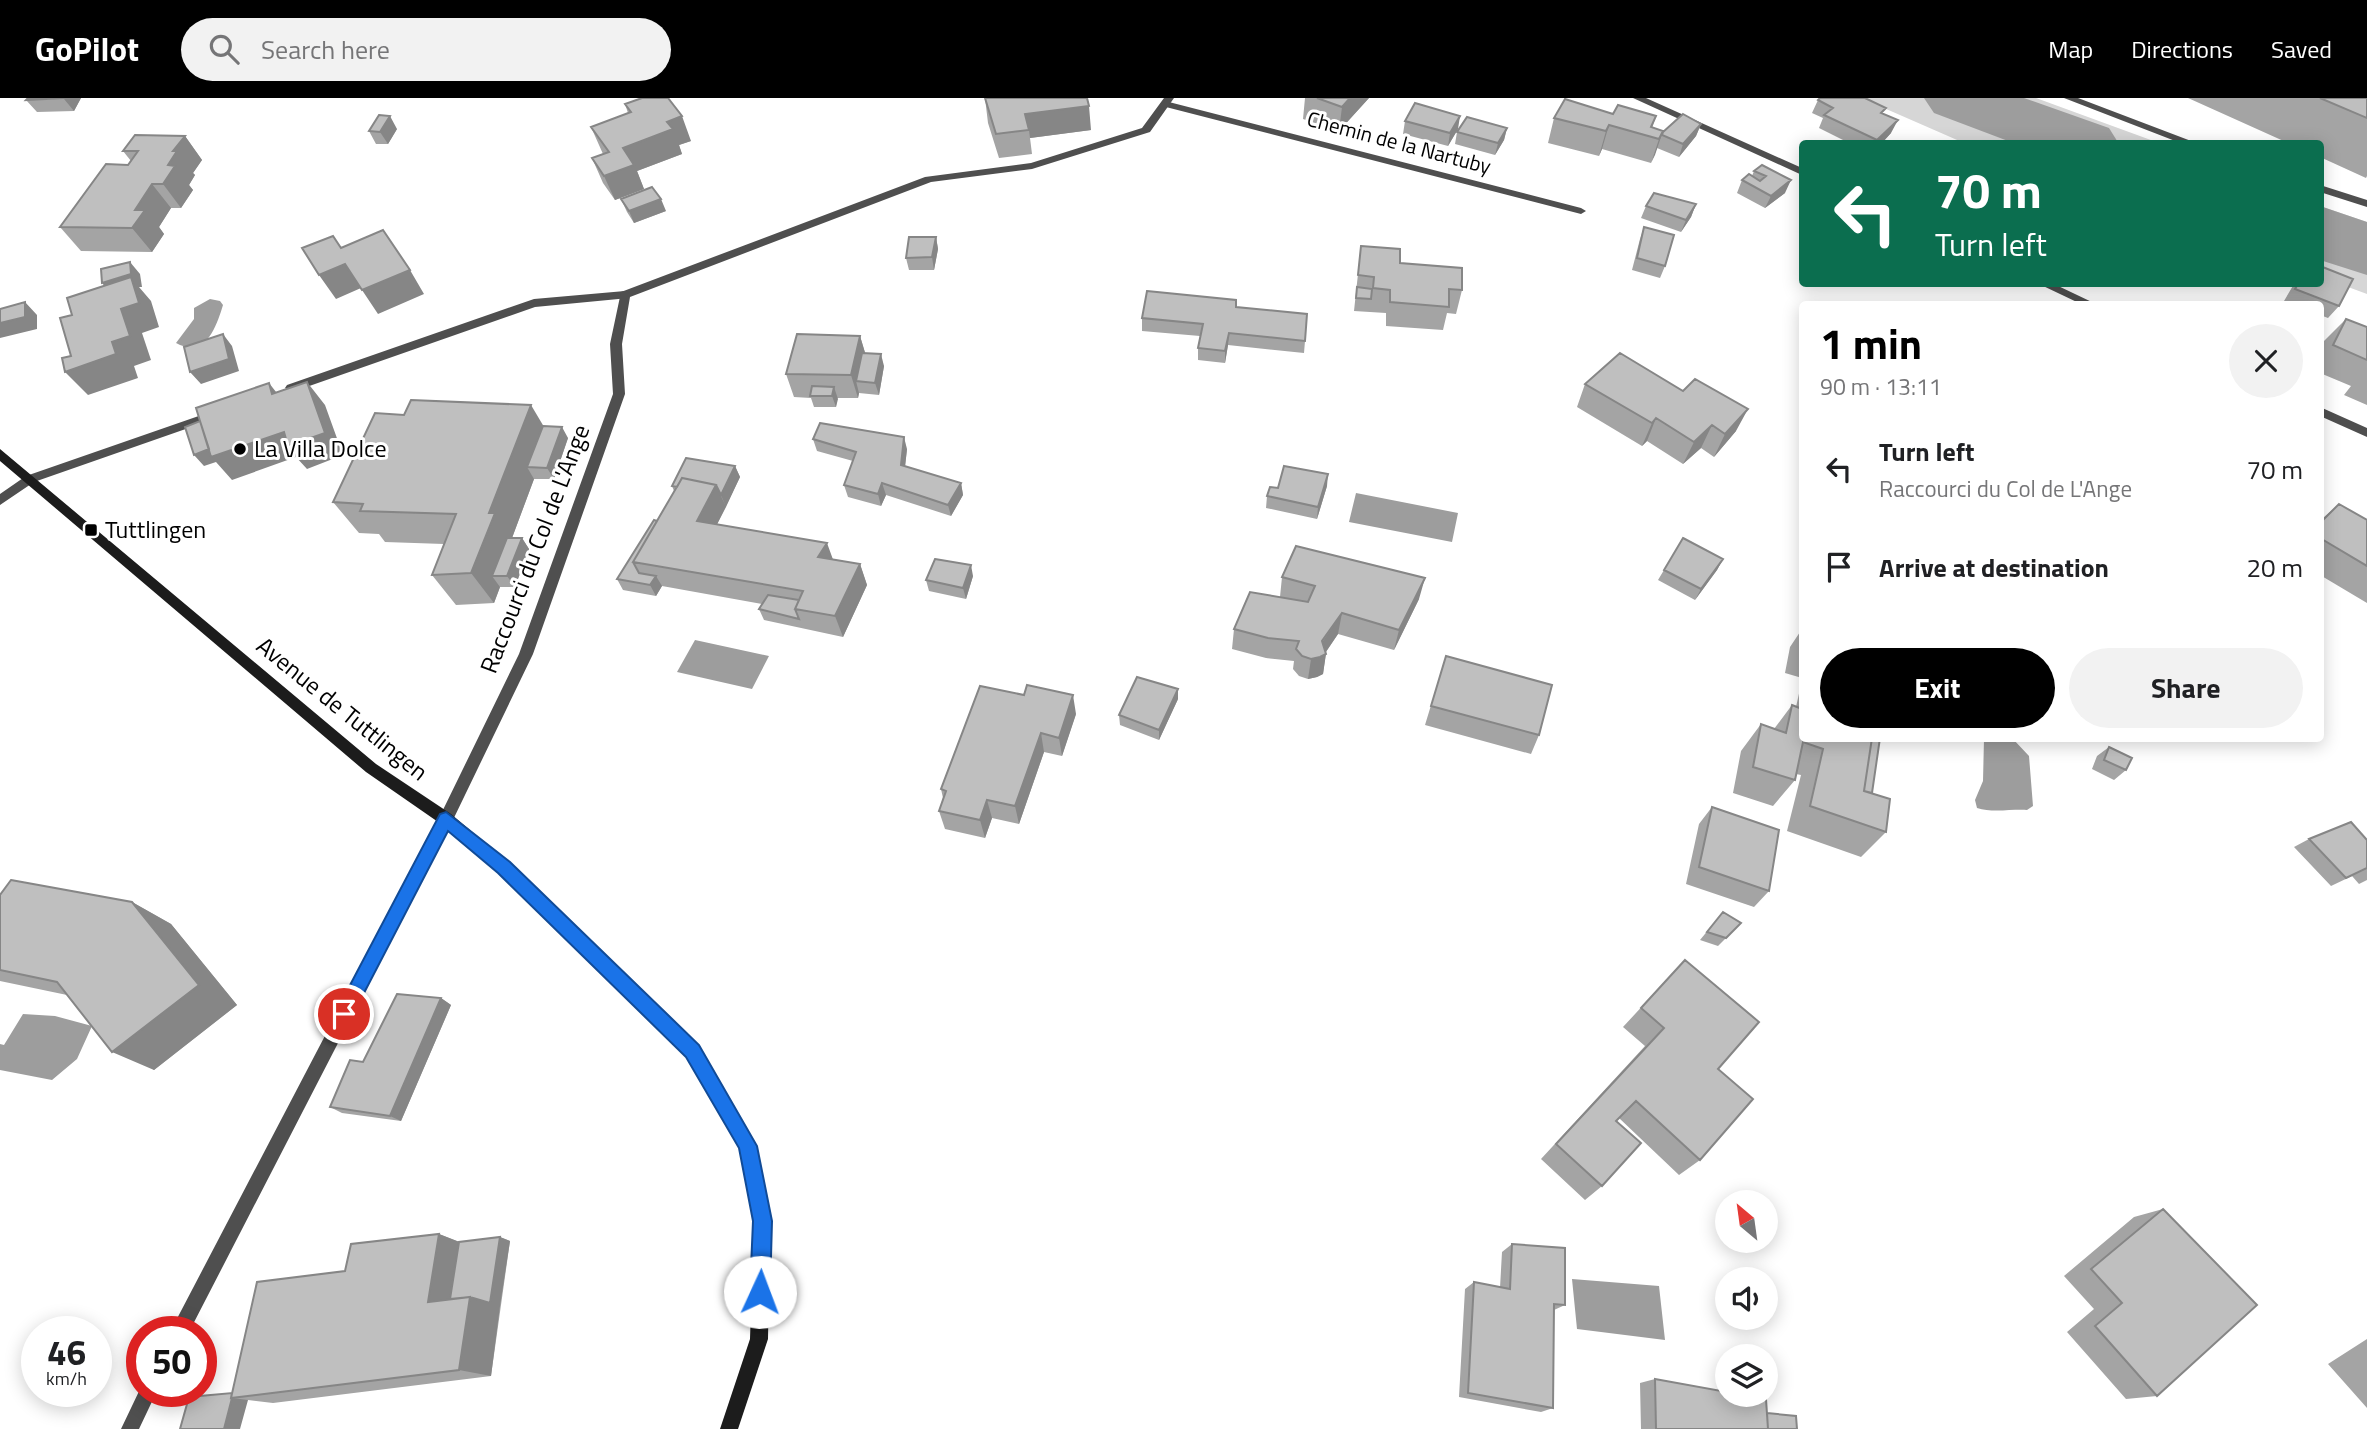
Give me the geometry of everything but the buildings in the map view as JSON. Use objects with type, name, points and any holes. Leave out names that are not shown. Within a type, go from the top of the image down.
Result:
[{"type":"main road","name":"Avenue de Tuttlingen","points":[[0,454],[371,768],[446,819],[504,867],[693,1051],[748,1146],[762,1221],[759,1339],[729,1429]]},
{"type":"street","points":[[1638,98],[1799,172]]},
{"type":"street","points":[[2068,98],[2183,140]]},
{"type":"street","points":[[276,393],[534,303],[625,295],[929,179],[1032,166],[1146,130],[1167,101]]},
{"type":"street","name":"Chemin de la Nartuby","points":[[1167,101],[1581,211]]},
{"type":"street","points":[[2324,189],[2367,204]]},
{"type":"street","points":[[2052,287],[2083,301]]},
{"type":"street","name":"Raccourci du Col de L'Ange","points":[[186,1316],[446,819],[526,654],[619,394],[616,344],[625,295]]},
{"type":"street","points":[[0,500],[30,479],[224,411]]},
{"type":"street","points":[[2324,413],[2367,433]]},
{"type":"street","points":[[130,1429],[140,1407]]},
{"type":"shaded area","points":[[1861,98],[2036,98],[2151,140],[1957,140]]},
{"type":"shaded area","points":[[2324,207],[2367,222],[2367,294],[2324,278]]},
{"type":"shaded area","points":[[210,299],[220,301],[223,305],[208,339],[195,347],[176,343],[194,319],[194,308]]},
{"type":"shaded area","points":[[1356,493],[1458,513],[1452,542],[1349,522]]},
{"type":"shaded area","points":[[695,640],[769,656],[752,689],[677,672]]},
{"type":"shaded area","points":[[1984,742],[2016,742],[2029,756],[2033,806],[2027,810],[1995,811],[1977,808],[1975,800],[1983,781]]},
{"type":"shaded area","points":[[23,1014],[55,1016],[92,1026],[77,1059],[52,1080],[0,1070],[0,1044],[4,1045]]},
{"type":"shaded area","points":[[1572,1279],[1659,1286],[1665,1340],[1577,1329]]},
{"type":"waterway","points":[[1958,98],[2073,140]]},
{"type":"waterway","points":[[2324,233],[2367,250]]},
{"type":"place","name":"La Villa Dolce","points":[[240,449]]},
{"type":"place","name":"Tuttlingen","points":[[91,530]]},
{"type":"route","points":[[344,1014],[446,819],[504,867],[693,1051],[748,1146],[762,1221],[760,1292]]}]
